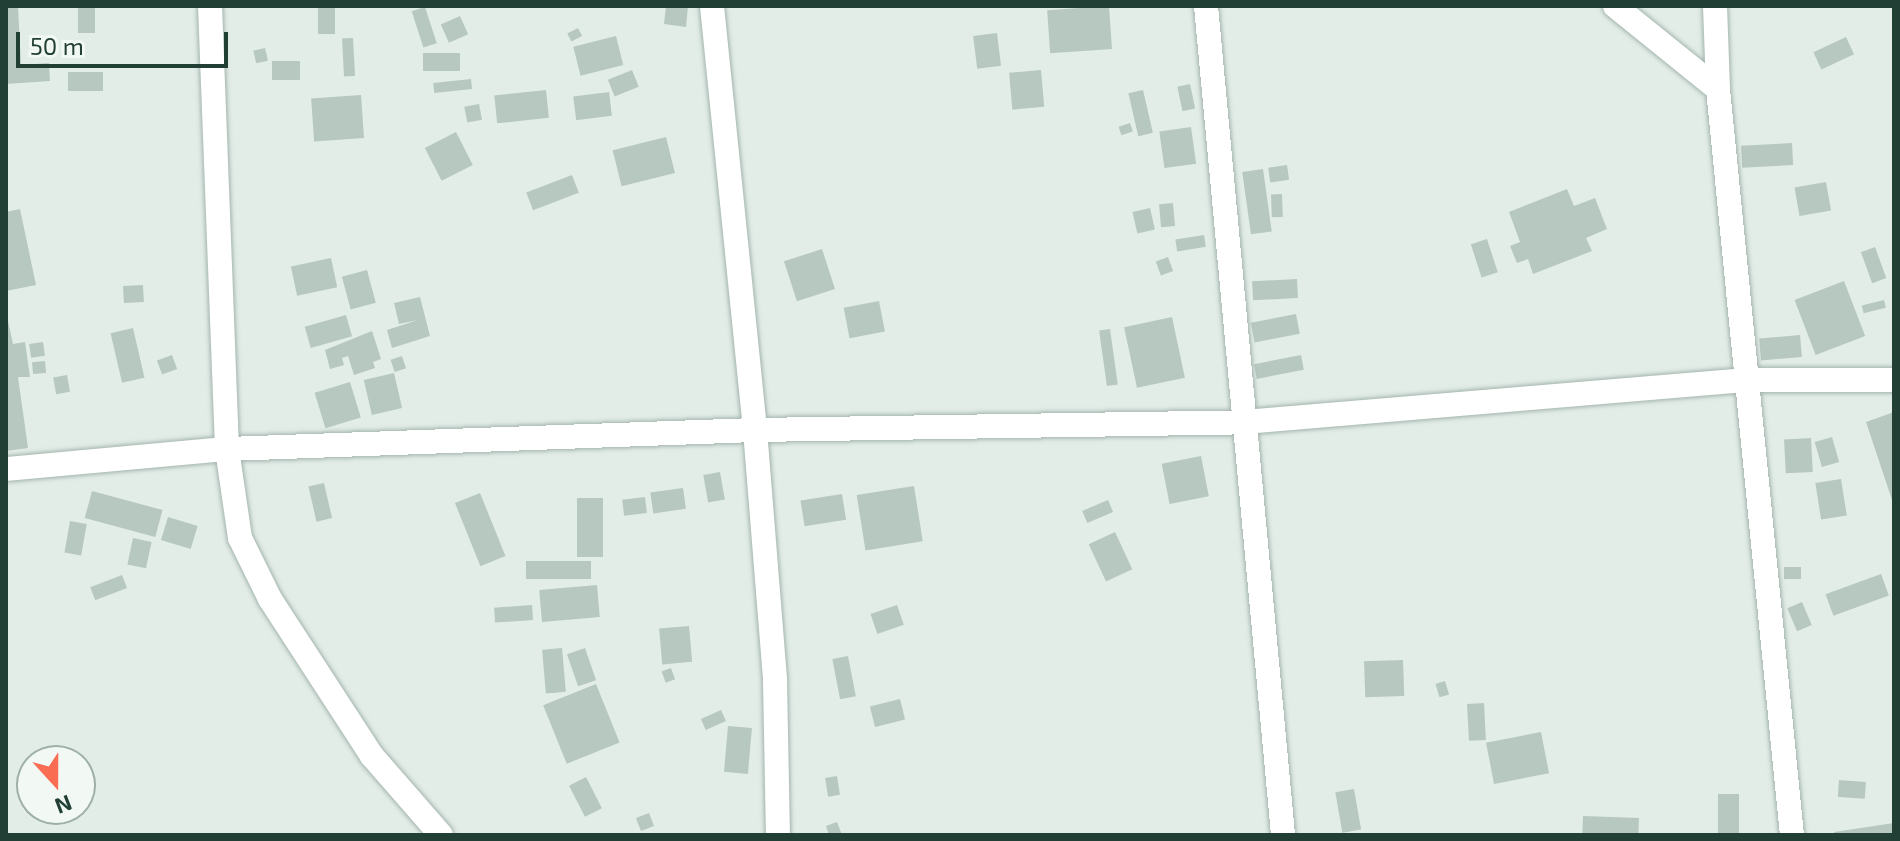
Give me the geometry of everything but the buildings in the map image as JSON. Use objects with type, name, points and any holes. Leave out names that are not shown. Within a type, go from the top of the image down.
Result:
[{"type":"street","points":[[210,6],[227,449],[240,538],[270,599],[372,756],[441,835]]},
{"type":"street","points":[[712,6],[755,430],[775,681],[778,835]]},
{"type":"street","points":[[1206,6],[1283,835]]},
{"type":"street","points":[[1615,6],[1718,89]]},
{"type":"street","points":[[1715,6],[1718,89],[1792,835]]},
{"type":"street","points":[[6,469],[227,449],[755,430],[1244,422],[1746,380],[1894,380]]}]
